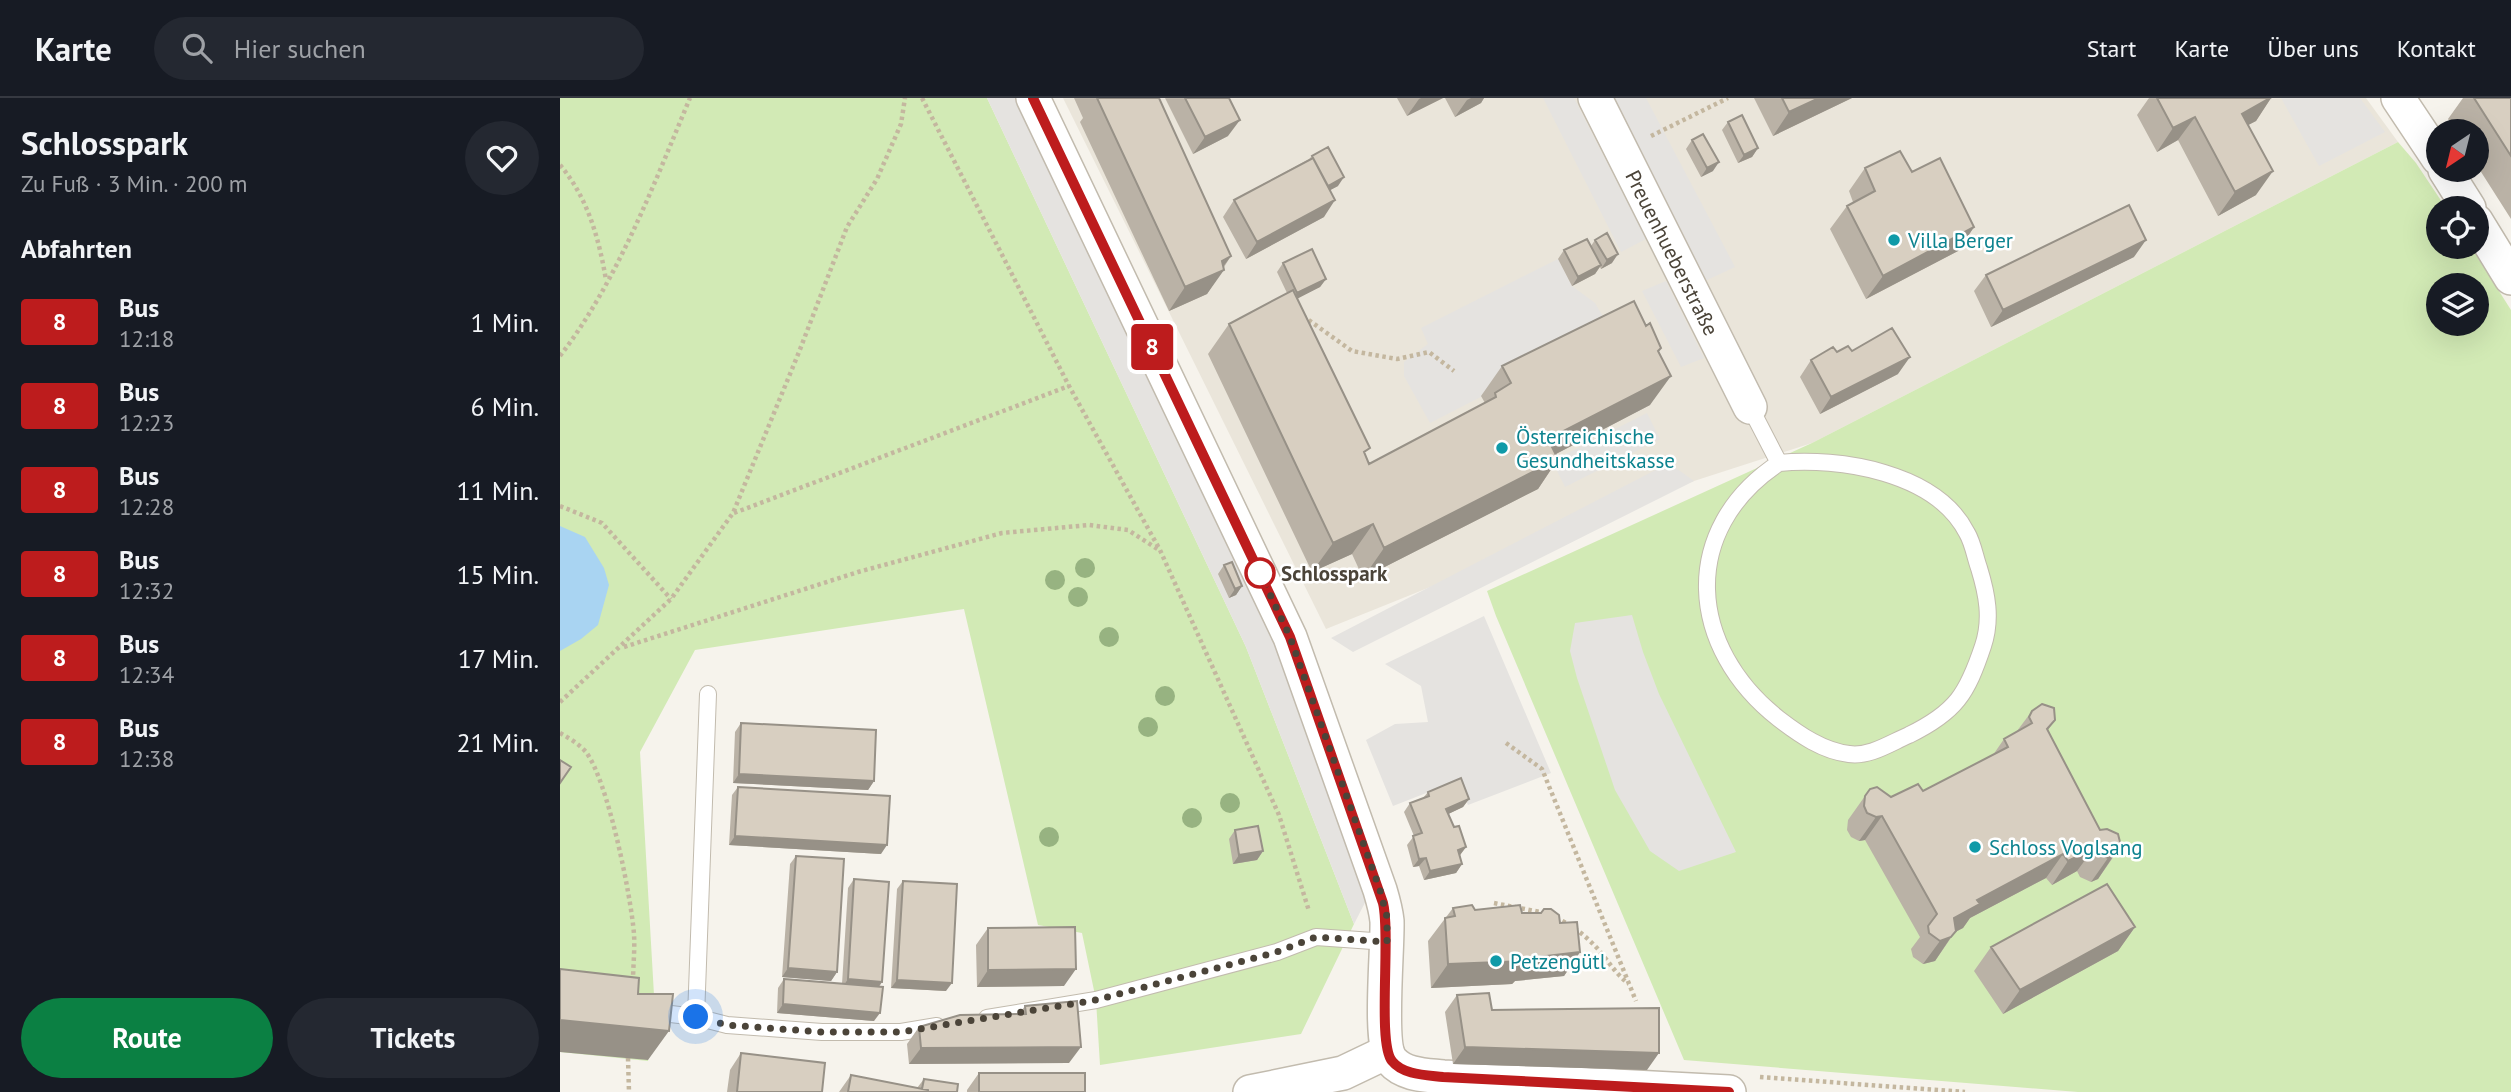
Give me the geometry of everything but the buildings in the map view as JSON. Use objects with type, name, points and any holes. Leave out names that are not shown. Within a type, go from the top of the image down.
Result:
[{"type":"street","points":[[1033,98],[1290,637],[1380,890],[1387,917],[1384,1001],[1387,1052],[1392,1061],[1415,1073],[1508,1081],[1743,1085]]},
{"type":"street","name":"Preuenhueberstraße","points":[[1595,98],[1751,407]]},
{"type":"street","points":[[2398,98],[2426,140]]},
{"type":"street","points":[[2489,242],[2511,278]]},
{"type":"street","points":[[1250,1092],[1343,1073],[1387,1052]]},
{"type":"lane","points":[[1751,407],[1779,463]]},
{"type":"lane","points":[[1808,460],[1858,467],[1895,476],[1916,485],[1935,497],[1967,533],[1987,593],[1986,637],[1966,691],[1955,706],[1924,727],[1871,753],[1850,755],[1825,748],[1786,724],[1747,690],[1731,668],[1716,639],[1709,615],[1707,590],[1709,562],[1716,537],[1722,523],[1755,479],[1779,463],[1808,460]]},
{"type":"lane","points":[[696,1017],[708,694]]},
{"type":"lane","points":[[654,1012],[696,1017],[727,1025],[822,1032],[901,1032],[1096,1000],[1277,952],[1316,937],[1387,942]]},
{"type":"path","points":[[560,356],[584,325],[643,210],[690,98]]},
{"type":"path","points":[[560,702],[671,599],[733,513],[847,227],[877,179],[901,124],[905,98]]},
{"type":"path","points":[[922,98],[1069,386],[1160,550],[1279,815],[1316,937]]},
{"type":"path","points":[[1622,151],[1728,98]]},
{"type":"path","points":[[560,165],[583,199],[600,243],[606,281]]},
{"type":"path","points":[[1296,311],[1352,351],[1397,359],[1430,352],[1454,371]]},
{"type":"path","points":[[733,513],[1069,386]]},
{"type":"path","points":[[560,506],[602,523],[671,599]]},
{"type":"path","points":[[620,648],[858,572],[1002,533],[1089,525],[1128,530],[1160,550]]},
{"type":"path","points":[[560,733],[586,752],[600,780],[626,882],[634,933],[633,985]]},
{"type":"path","points":[[1506,743],[1542,769],[1636,1001]]},
{"type":"path","points":[[1494,904],[1544,912],[1575,928],[1602,954],[1618,976],[1629,984]]},
{"type":"path","points":[[628,1058],[629,1092]]},
{"type":"path","points":[[1743,1085],[1965,1092]]},
{"type":"shaded area","points":[[987,98],[1019,98],[1276,638],[1371,891],[1354,924],[1246,647]]},
{"type":"shaded area","points":[[1063,98],[2366,98],[2398,142],[1812,443],[1694,481],[1326,629]]},
{"type":"shaded area","points":[[1543,98],[1574,98],[1646,239],[1621,252]]},
{"type":"shaded area","points":[[1612,98],[1646,98],[1735,267],[1705,281]]},
{"type":"shaded area","points":[[2281,98],[2360,98],[2385,132],[2319,166]]},
{"type":"shaded area","points":[[1558,259],[1572,286],[1595,303],[1611,330],[1430,423],[1404,376],[1404,362],[1428,344],[1421,328]]},
{"type":"shaded area","points":[[1666,281],[1704,358],[1681,367],[1642,291]]},
{"type":"shaded area","points":[[1647,413],[1660,439],[1565,487],[1552,461]]},
{"type":"shaded area","points":[[1669,463],[1694,481],[1353,652],[1331,638]]},
{"type":"shaded area","points":[[1632,615],[1659,694],[1736,852],[1679,871],[1650,851],[1615,790],[1570,651],[1575,623]]},
{"type":"shaded area","points":[[1484,616],[1551,773],[1468,805],[1457,781],[1393,806],[1366,740],[1395,724],[1428,722],[1421,686],[1385,664]]},
{"type":"green space","name":"Schlosspark","points":[[560,98],[987,98],[1246,647],[1354,924],[1301,1034],[1100,1065],[1096,1000],[1082,933],[1038,925],[964,609],[695,650],[640,752],[654,995],[648,1061],[560,1052]]},
{"type":"green space","points":[[2398,142],[2438,196],[2426,196],[2426,259],[2479,259],[2488,273],[2426,273],[2426,336],[2489,336],[2489,275],[2511,310],[2511,1092],[2078,1092],[1684,1060],[1487,591],[1812,443]]},
{"type":"water","points":[[560,526],[585,537],[604,568],[609,585],[598,625],[560,651]]},
{"type":"bus line","name":"8","points":[[1033,98],[1290,637],[1371,864],[1387,917],[1384,1001],[1387,1052],[1392,1061],[1415,1073],[1443,1077],[1729,1092]]},
{"type":"place","name":"Villa Berger","points":[[1894,240]]},
{"type":"place","name":"Österreichische Gesundheitskasse","points":[[1502,448]]},
{"type":"place","name":"Schlosspark","points":[[1260,573]]},
{"type":"place","name":"Schloss Voglsang","points":[[1975,847]]},
{"type":"place","name":"Petzengütl","points":[[1496,961]]},
{"type":"route","points":[[696,1017],[727,1025],[822,1032],[901,1032],[1096,1000],[1277,952],[1316,937],[1387,942],[1387,917],[1380,890],[1290,637],[1260,573]]}]
